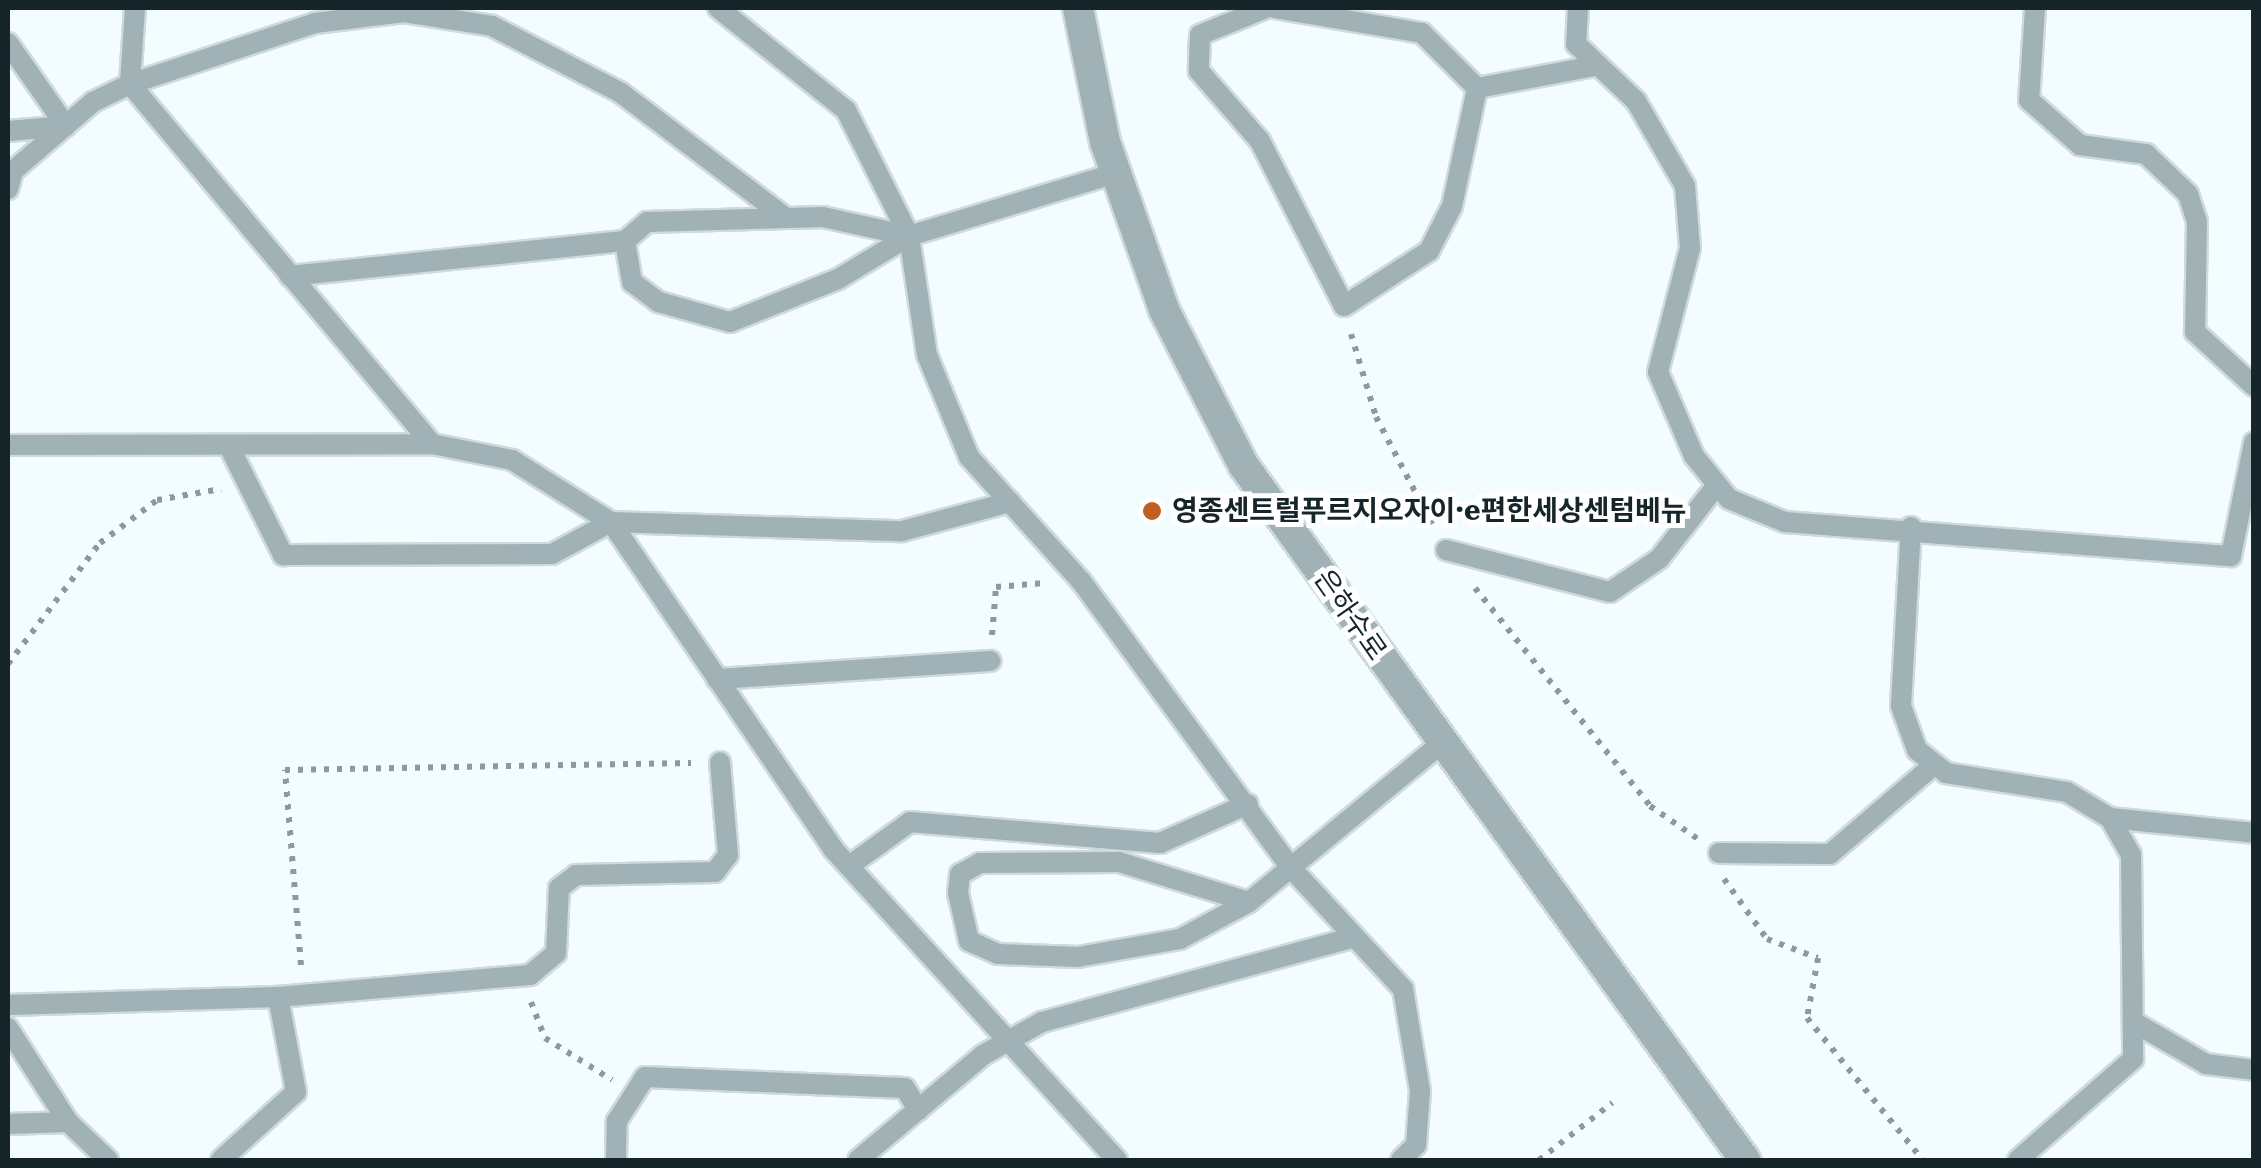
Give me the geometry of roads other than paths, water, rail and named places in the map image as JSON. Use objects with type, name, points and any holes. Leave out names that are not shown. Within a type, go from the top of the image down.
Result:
[{"type":"street","name":"은하수로","points":[[1078,8],[1116,173],[1164,310],[1244,466],[1745,1160]]},
{"type":"lane","points":[[135,8],[130,84],[432,444]]},
{"type":"lane","points":[[718,8],[846,110],[908,236],[927,355],[969,457],[1081,581],[1248,804],[1291,868],[1351,938],[1403,989],[1420,1091],[1416,1145],[1401,1160]]},
{"type":"lane","points":[[1266,8],[1200,35],[1199,71],[1260,141],[1344,306],[1429,251],[1452,206],[1477,88]]},
{"type":"lane","points":[[1274,8],[1422,33],[1477,88]]},
{"type":"lane","points":[[1578,8],[1576,44],[1594,66],[1636,102],[1685,186],[1690,248],[1658,372],[1694,456],[1718,486],[1785,522],[1911,526],[2230,556],[2254,442]]},
{"type":"lane","points":[[2035,8],[2029,100],[2080,145],[2146,154],[2188,194],[2197,221],[2195,332],[2254,386]]},
{"type":"lane","points":[[8,189],[13,171],[66,126],[130,84],[315,23],[404,12],[492,26],[622,93],[786,218]]},
{"type":"lane","points":[[8,43],[66,126]]},
{"type":"lane","points":[[1477,88],[1594,66]]},
{"type":"lane","points":[[8,131],[66,126]]},
{"type":"lane","points":[[625,241],[632,282],[660,302],[730,322],[838,279],[908,236],[1116,173]]},
{"type":"lane","points":[[290,276],[625,241],[646,222],[786,218],[908,236]]},
{"type":"lane","points":[[8,445],[432,444],[512,460],[610,522],[848,866],[1118,1160]]},
{"type":"lane","points":[[229,446],[283,555],[552,554],[610,522],[902,532],[1010,502]]},
{"type":"lane","points":[[1446,550],[1610,592],[1659,559],[1718,486]]},
{"type":"lane","points":[[1911,526],[1901,706],[1917,750],[1934,764],[2067,792],[2110,818],[2254,834]]},
{"type":"lane","points":[[717,678],[990,661]]},
{"type":"lane","points":[[1250,902],[1119,862],[980,863],[960,874],[958,893],[969,941],[998,954],[1078,958],[1180,939],[1250,902],[1441,744]]},
{"type":"lane","points":[[8,1006],[278,997],[530,975],[556,952],[560,888],[576,875],[715,872],[728,855],[720,762]]},
{"type":"lane","points":[[1719,853],[1830,854],[1934,764]]},
{"type":"lane","points":[[848,866],[910,822],[1160,843],[1248,804]]},
{"type":"lane","points":[[2018,1160],[2133,1059],[2137,1024],[2130,855],[2110,818]]},
{"type":"lane","points":[[858,1160],[1010,1040],[1042,1022],[1351,938]]},
{"type":"lane","points":[[222,1160],[296,1092],[278,997]]},
{"type":"lane","points":[[2137,1024],[2206,1064],[2254,1070]]},
{"type":"lane","points":[[8,1028],[68,1122],[108,1160]]},
{"type":"lane","points":[[616,1160],[616,1121],[645,1077],[905,1088],[918,1110]]},
{"type":"lane","points":[[8,1124],[68,1122]]},
{"type":"place","name":"영종센트럴푸르지오자이·e편한세상센텀베뉴","points":[[1152,511]]}]
